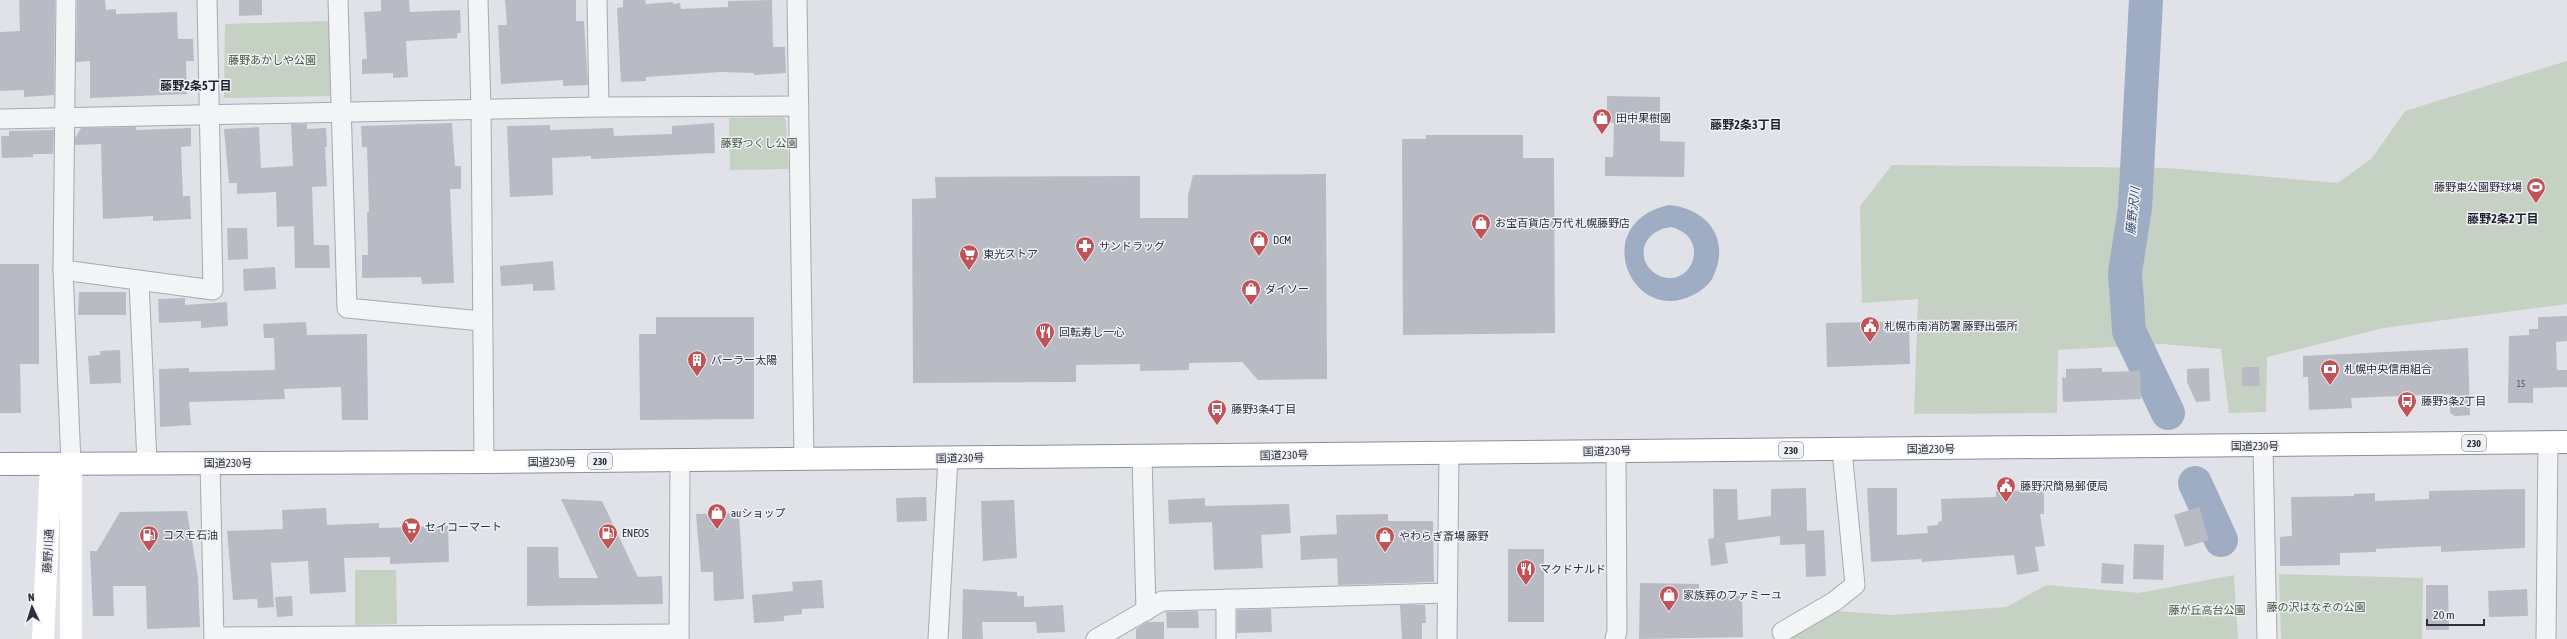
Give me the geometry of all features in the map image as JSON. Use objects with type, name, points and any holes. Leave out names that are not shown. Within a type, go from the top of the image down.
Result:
[{"type":"main road","name":"国道230号","points":[[0,464],[484,462],[2558,442]]},
{"type":"main road","name":"藤野川通","points":[[43,639],[61,464]]},
{"type":"main road","name":"藤野川通","points":[[61,464],[71,639]]},
{"type":"street","points":[[61,464],[66,0]]},
{"type":"street","points":[[63,270],[213,290],[206,0]]},
{"type":"street","points":[[338,0],[346,308],[481,321]]},
{"type":"street","points":[[478,0],[481,110],[481,321],[484,462]]},
{"type":"street","points":[[597,0],[599,107]]},
{"type":"street","points":[[797,0],[804,458]]},
{"type":"street","points":[[0,119],[599,107],[799,106]]},
{"type":"street","points":[[139,281],[147,463]]},
{"type":"street","points":[[2546,639],[2558,442]]},
{"type":"street","points":[[2263,445],[2267,639]]},
{"type":"street","points":[[1782,632],[1835,601],[1855,585],[1842,450]]},
{"type":"street","points":[[1615,639],[1617,630],[1616,452]]},
{"type":"street","points":[[1447,639],[1449,453]]},
{"type":"street","points":[[1142,456],[1146,611]]},
{"type":"street","points":[[938,639],[948,458]]},
{"type":"street","points":[[210,462],[214,638],[679,637],[680,460]]},
{"type":"street","points":[[1096,639],[1162,601],[1226,598],[1447,593]]},
{"type":"street","points":[[1226,598],[1226,639]]},
{"type":"green space","name":"藤野あかしや公園","points":[[330,21],[330,96],[224,98],[225,24]]},
{"type":"green space","points":[[2567,61],[2567,304],[2383,328],[2267,357],[2266,412],[2229,413],[2221,349],[2163,344],[2058,350],[2057,413],[1914,414],[1918,299],[1862,303],[1860,206],[1892,165],[2167,168],[2338,183],[2372,158],[2405,111]]},
{"type":"green space","name":"藤野つくし公園","points":[[784,117],[786,122],[789,169],[730,170],[729,118]]},
{"type":"green space","points":[[355,570],[396,570],[397,624],[355,625]]},
{"type":"green space","name":"藤の沢はなぞの公園","points":[[2279,574],[2423,578],[2422,639],[2281,639]]},
{"type":"green space","name":"藤が丘高台公園","points":[[2234,575],[2238,639],[1784,639],[1836,611],[1891,615],[2006,607],[2047,585],[2139,593]]},
{"type":"water","points":[[1669,205],[1683,208],[1695,213],[1705,220],[1712,228],[1717,239],[1719,250],[1718,263],[1713,277],[1699,292],[1671,301],[1652,297],[1637,285],[1627,269],[1624,250],[1630,231],[1644,215]],"holes":[[[1671,227],[1684,233],[1691,241],[1694,250],[1693,260],[1688,269],[1681,275],[1671,278],[1660,276],[1651,270],[1646,264],[1644,254],[1644,248],[1649,238],[1659,230]]]},
{"type":"building","points":[[19,0],[55,0],[54,95],[24,97],[24,90],[0,91],[0,32],[20,31]]},
{"type":"building","points":[[77,0],[105,0],[106,10],[116,9],[116,14],[177,12],[178,39],[193,39],[194,61],[186,61],[187,94],[90,98],[90,61],[76,62]]},
{"type":"building","points":[[239,0],[262,0],[262,15],[239,16]]},
{"type":"building","points":[[381,0],[409,0],[410,12],[460,10],[461,33],[457,33],[457,38],[406,41],[408,77],[393,78],[393,73],[362,74],[362,59],[367,59],[364,12],[381,11]]},
{"type":"building","points":[[505,0],[576,0],[576,21],[584,21],[588,85],[563,86],[563,80],[501,84],[498,25],[507,25]]},
{"type":"building","points":[[623,0],[645,0],[646,4],[673,2],[673,4],[680,3],[681,9],[728,7],[728,1],[772,0],[773,47],[785,47],[786,73],[754,75],[754,73],[721,72],[646,77],[646,81],[621,82],[617,8],[623,7]]},
{"type":"building","points":[[1607,96],[1660,97],[1660,141],[1685,142],[1684,177],[1605,176],[1605,157],[1613,157],[1614,123],[1607,123]]},
{"type":"building","points":[[452,123],[455,166],[461,166],[461,189],[450,189],[454,283],[422,284],[421,277],[362,278],[362,255],[368,255],[367,212],[369,212],[367,147],[362,147],[361,126]]},
{"type":"building","points":[[714,123],[715,153],[591,159],[591,156],[552,158],[553,195],[510,197],[507,126],[550,125],[550,130],[613,128],[614,136],[672,134],[672,126]]},
{"type":"building","points":[[291,124],[307,124],[307,129],[326,128],[327,147],[325,147],[327,186],[312,187],[314,245],[329,245],[330,268],[295,268],[294,226],[277,227],[276,192],[237,194],[237,183],[229,183],[224,129],[259,127],[261,168],[293,166]]},
{"type":"building","points":[[136,127],[136,130],[191,128],[191,146],[181,147],[183,196],[190,196],[191,219],[153,221],[153,216],[103,219],[101,144],[75,145],[75,138],[81,128]]},
{"type":"building","points":[[54,130],[53,154],[33,154],[33,157],[2,158],[1,136],[9,136],[9,131]]},
{"type":"building","points":[[1426,135],[1523,135],[1523,158],[1554,158],[1555,333],[1403,335],[1402,139],[1426,139]]},
{"type":"building","points":[[1326,174],[1327,379],[1258,380],[1242,362],[1189,363],[1189,370],[1140,371],[1140,364],[1076,365],[1076,382],[913,383],[912,199],[936,198],[935,177],[1140,176],[1140,218],[1188,218],[1188,196],[1193,175]]},
{"type":"building","points":[[227,228],[247,228],[248,259],[228,260]]},
{"type":"building","points":[[553,261],[555,290],[533,291],[533,284],[501,286],[500,266]]},
{"type":"building","points":[[0,264],[39,264],[39,364],[20,364],[21,413],[0,413]]},
{"type":"building","points":[[275,267],[276,289],[244,291],[243,269]]},
{"type":"building","points":[[79,292],[126,292],[126,315],[78,315]]},
{"type":"building","points":[[185,298],[185,305],[227,302],[228,326],[201,328],[201,321],[159,323],[158,299]]},
{"type":"building","points":[[2567,316],[2567,341],[2556,342],[2557,370],[2567,370],[2567,387],[2533,388],[2533,403],[2508,403],[2509,336],[2529,335],[2529,329],[2538,329],[2538,317]]},
{"type":"building","name":"パーラー太陽","points":[[656,317],[754,317],[754,419],[640,420],[639,334],[656,334]]},
{"type":"building","points":[[1909,321],[1910,364],[1827,367],[1826,323]]},
{"type":"building","points":[[306,322],[307,335],[367,334],[368,420],[342,420],[341,387],[284,389],[285,399],[189,402],[191,425],[160,427],[159,369],[189,368],[189,372],[275,370],[274,338],[264,338],[263,324]]},
{"type":"building","points":[[2468,348],[2470,415],[2455,416],[2450,413],[2450,394],[2351,398],[2352,408],[2309,410],[2308,377],[2303,377],[2303,356]]},
{"type":"building","points":[[120,350],[121,383],[90,384],[88,356],[100,355],[100,351]]},
{"type":"building","points":[[2242,367],[2259,367],[2260,386],[2242,386]]},
{"type":"building","points":[[2102,368],[2102,372],[2140,371],[2141,399],[2063,402],[2062,377],[2066,378],[2066,369]]},
{"type":"building","points":[[2209,368],[2210,401],[2196,402],[2187,382],[2187,369]]},
{"type":"building","points":[[1806,488],[1807,531],[1824,530],[1826,576],[1806,577],[1805,544],[1780,545],[1780,536],[1725,543],[1728,563],[1711,566],[1708,539],[1714,538],[1713,489],[1737,489],[1738,520],[1771,516],[1771,489]]},
{"type":"building","points":[[1867,488],[1897,488],[1897,535],[1928,533],[1927,526],[1938,525],[1938,522],[1942,521],[1941,499],[1996,497],[1996,491],[2044,490],[2044,514],[2040,514],[2045,546],[2035,547],[2039,571],[2017,575],[2014,555],[1922,562],[1921,559],[1871,562]]},
{"type":"building","points":[[2525,489],[2525,548],[2441,552],[2441,546],[2376,549],[2376,552],[2340,553],[2340,565],[2280,566],[2280,537],[2292,536],[2291,497],[2354,496],[2354,494],[2375,493],[2375,501],[2429,499],[2429,491]]},
{"type":"building","points":[[926,497],[927,521],[897,522],[896,498]]},
{"type":"building","points":[[1205,498],[1205,506],[1289,504],[1291,533],[1261,535],[1263,568],[1214,570],[1212,522],[1169,524],[1168,500]]},
{"type":"building","points":[[561,499],[602,501],[638,577],[662,576],[663,604],[527,606],[527,547],[558,547],[559,578],[598,578]]},
{"type":"building","points":[[1014,500],[1017,558],[983,561],[981,501]]},
{"type":"building","points":[[2199,507],[2209,540],[2185,547],[2174,515]]},
{"type":"building","points":[[326,508],[327,525],[379,523],[379,528],[448,526],[449,562],[390,564],[390,557],[344,558],[346,592],[310,594],[308,561],[271,563],[274,607],[258,608],[257,599],[233,600],[227,531],[283,529],[282,510]]},
{"type":"building","points":[[187,511],[198,577],[200,627],[147,629],[146,586],[113,586],[114,616],[93,616],[90,551],[97,551],[120,512]]},
{"type":"building","points":[[739,513],[744,599],[714,601],[713,572],[701,572],[696,514]]},
{"type":"building","name":"やわらぎ斎場 藤野","points":[[1388,514],[1388,521],[1433,521],[1434,582],[1338,585],[1337,558],[1301,560],[1300,536],[1337,534],[1336,515]]},
{"type":"building","points":[[2134,544],[2164,545],[2163,580],[2133,579]]},
{"type":"building","points":[[1508,549],[1544,549],[1544,622],[1508,622]]},
{"type":"building","points":[[2102,563],[2124,565],[2123,584],[2101,583]]},
{"type":"building","points":[[822,580],[824,608],[802,609],[802,614],[784,616],[784,621],[754,623],[752,595],[793,591],[792,582]]},
{"type":"building","name":"家族葬のファミーユ","points":[[1640,583],[1699,584],[1699,596],[1742,596],[1743,637],[1639,639]]},
{"type":"building","points":[[2426,585],[2448,585],[2449,630],[2426,630]]},
{"type":"building","points":[[963,589],[1017,592],[1017,596],[1024,596],[1024,607],[1063,605],[1065,632],[1037,633],[1036,622],[982,622],[983,639],[962,639]]},
{"type":"building","points":[[2527,589],[2528,616],[2489,617],[2488,591]]},
{"type":"building","points":[[292,596],[293,616],[277,617],[275,597]]},
{"type":"building","points":[[1400,605],[1425,605],[1426,623],[1422,623],[1422,639],[1402,639]]},
{"type":"building","points":[[1271,609],[1272,632],[1237,633],[1237,610]]},
{"type":"building","points":[[1198,611],[1199,628],[1167,628],[1166,612]]},
{"type":"building","points":[[1147,622],[1164,622],[1164,639],[1136,639],[1136,629]]},
{"type":"waterway","name":"藤野沢川","points":[[2146,0],[2135,208],[2125,272],[2129,331],[2168,413]]},
{"type":"waterway","name":"藤野沢川","points":[[2195,483],[2221,540]]},
{"type":"place","name":"田中果樹園","points":[[1602,135]]},
{"type":"place","name":"藤野東公園野球場","points":[[2536,204]]},
{"type":"place","name":"お宝百貨店 万代 札幌藤野店","points":[[1481,240]]},
{"type":"place","name":"DCM","points":[[1259,257]]},
{"type":"place","name":"サンドラッグ","points":[[1085,263]]},
{"type":"place","name":"東光ストア","points":[[969,271]]},
{"type":"place","name":"ダイソー","points":[[1251,306]]},
{"type":"place","name":"札幌市南消防署 藤野出張所","points":[[1870,343]]},
{"type":"place","name":"回転寿し一心","points":[[1045,349]]},
{"type":"place","name":"パーラー太陽","points":[[697,377]]},
{"type":"place","name":"札幌中央信用組合","points":[[2330,386]]},
{"type":"place","name":"藤野3条2丁目","points":[[2407,418]]},
{"type":"place","name":"藤野3条4丁目","points":[[1217,426]]},
{"type":"place","name":"藤野沢簡易郵便局","points":[[2006,503]]},
{"type":"place","name":"auショップ","points":[[717,530]]},
{"type":"place","name":"セイコーマート","points":[[411,544]]},
{"type":"place","name":"ENEOS","points":[[608,550]]},
{"type":"place","name":"コスモ石油","points":[[149,552]]},
{"type":"place","name":"やわらぎ斎場 藤野","points":[[1385,553]]},
{"type":"place","name":"マクドナルド","points":[[1526,586]]},
{"type":"place","name":"家族葬のファミーユ","points":[[1669,612]]},
{"type":"district","name":"藤野2条5丁目","points":[[196,86]]},
{"type":"district","name":"藤野2条3丁目","points":[[1746,125]]},
{"type":"district","name":"藤野2条2丁目","points":[[2503,219]]}]
